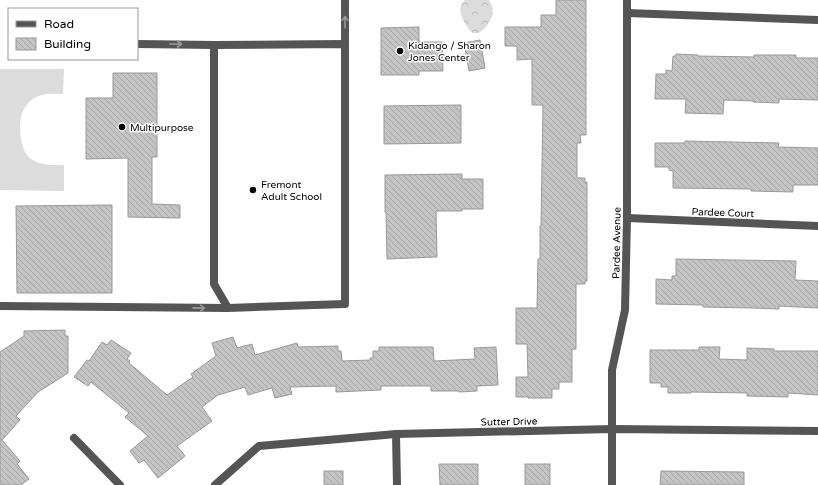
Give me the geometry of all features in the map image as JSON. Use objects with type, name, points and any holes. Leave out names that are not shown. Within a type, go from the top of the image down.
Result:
[{"type":"street","points":[[0,306],[228,308],[345,304],[344,0]]},
{"type":"street","name":"Pardee Avenue","points":[[612,485],[612,370],[625,310],[627,218],[627,0]]},
{"type":"street","points":[[627,13],[818,20]]},
{"type":"street","points":[[138,44],[345,44]]},
{"type":"street","points":[[214,45],[214,284],[228,308]]},
{"type":"street","name":"Pardee Court","points":[[627,218],[818,226]]},
{"type":"street","name":"Sutter Drive","points":[[215,485],[259,446],[396,434],[612,429],[818,431]]},
{"type":"street","points":[[396,434],[397,485]]},
{"type":"street","points":[[74,438],[120,485]]},
{"type":"green space","points":[[465,0],[489,0],[493,8],[493,13],[490,21],[482,31],[473,33],[468,28],[462,17],[460,8],[461,4]]},
{"type":"green space","points":[[0,69],[64,69],[63,94],[45,94],[33,99],[23,110],[20,131],[22,145],[27,156],[43,164],[64,165],[64,191],[0,190]]},
{"type":"building","points":[[556,0],[586,0],[586,135],[580,135],[581,143],[577,143],[577,178],[585,178],[585,182],[587,182],[587,281],[585,281],[585,284],[576,284],[576,349],[572,349],[572,382],[559,382],[559,389],[552,389],[552,398],[516,397],[516,377],[528,377],[527,344],[516,344],[516,308],[537,308],[538,259],[540,259],[541,226],[543,105],[532,105],[532,59],[517,60],[517,46],[505,46],[505,27],[541,27],[541,15],[556,15]]},
{"type":"building","name":"Kidango / Sharon Jones Center","points":[[419,27],[419,42],[442,42],[443,71],[419,71],[419,75],[381,75],[381,28]]},
{"type":"building","points":[[480,40],[485,68],[469,71],[464,43]]},
{"type":"building","points":[[676,54],[754,57],[754,55],[796,55],[796,58],[818,58],[818,100],[779,99],[779,103],[724,100],[723,114],[685,113],[686,99],[655,99],[656,74],[666,74],[666,70],[672,71],[673,56],[676,56]]},
{"type":"building","name":"Multipurpose","points":[[113,73],[157,73],[157,157],[152,157],[152,204],[180,205],[180,218],[128,217],[128,158],[86,159],[86,98],[113,98]]},
{"type":"building","points":[[461,105],[461,143],[384,144],[384,106]]},
{"type":"building","points":[[685,141],[779,143],[778,147],[818,148],[818,185],[793,185],[793,192],[751,191],[751,189],[673,188],[673,171],[669,170],[669,167],[655,167],[655,143],[685,143]]},
{"type":"building","points":[[462,174],[462,179],[483,179],[483,209],[436,211],[437,257],[387,259],[385,175]]},
{"type":"building","points":[[112,205],[112,293],[17,293],[16,206]]},
{"type":"building","points":[[676,259],[796,261],[795,280],[818,281],[818,308],[779,306],[779,309],[656,304],[656,279],[672,280],[672,276],[676,276]]},
{"type":"building","points":[[65,330],[65,336],[68,336],[68,373],[38,392],[16,416],[20,420],[2,440],[20,461],[17,464],[29,479],[21,485],[0,485],[0,352],[24,336],[24,331]]},
{"type":"building","points":[[233,337],[237,348],[252,344],[255,355],[297,343],[298,347],[338,346],[338,351],[341,351],[342,361],[370,360],[370,358],[373,358],[373,351],[379,351],[379,347],[433,347],[434,361],[475,359],[474,348],[496,347],[498,385],[477,386],[477,391],[459,392],[431,391],[431,386],[381,386],[381,390],[336,392],[336,386],[290,387],[292,394],[275,398],[272,388],[248,395],[245,387],[218,395],[202,407],[212,421],[177,446],[185,456],[158,478],[144,460],[139,463],[130,451],[148,436],[125,417],[129,413],[91,382],[88,386],[74,377],[87,360],[89,361],[102,342],[107,345],[111,340],[131,353],[127,359],[130,361],[129,363],[167,395],[193,377],[191,374],[216,356],[212,343]]},
{"type":"building","points":[[699,347],[720,347],[719,359],[747,360],[747,348],[774,349],[774,351],[818,351],[818,395],[788,393],[788,397],[747,396],[747,393],[668,393],[668,387],[661,387],[661,383],[650,383],[650,350],[699,350]]},
{"type":"building","points":[[439,464],[478,464],[478,485],[440,485]]},
{"type":"building","points":[[525,464],[550,464],[550,485],[525,485]]},
{"type":"building","points":[[324,471],[343,471],[343,485],[324,485]]},
{"type":"building","points":[[661,471],[744,472],[744,485],[660,485]]},
{"type":"place","name":"Kidango / Sharon Jones Center","points":[[400,51]]},
{"type":"place","name":"Multipurpose","points":[[122,127]]},
{"type":"place","name":"Fremont Adult School","points":[[253,190]]}]
